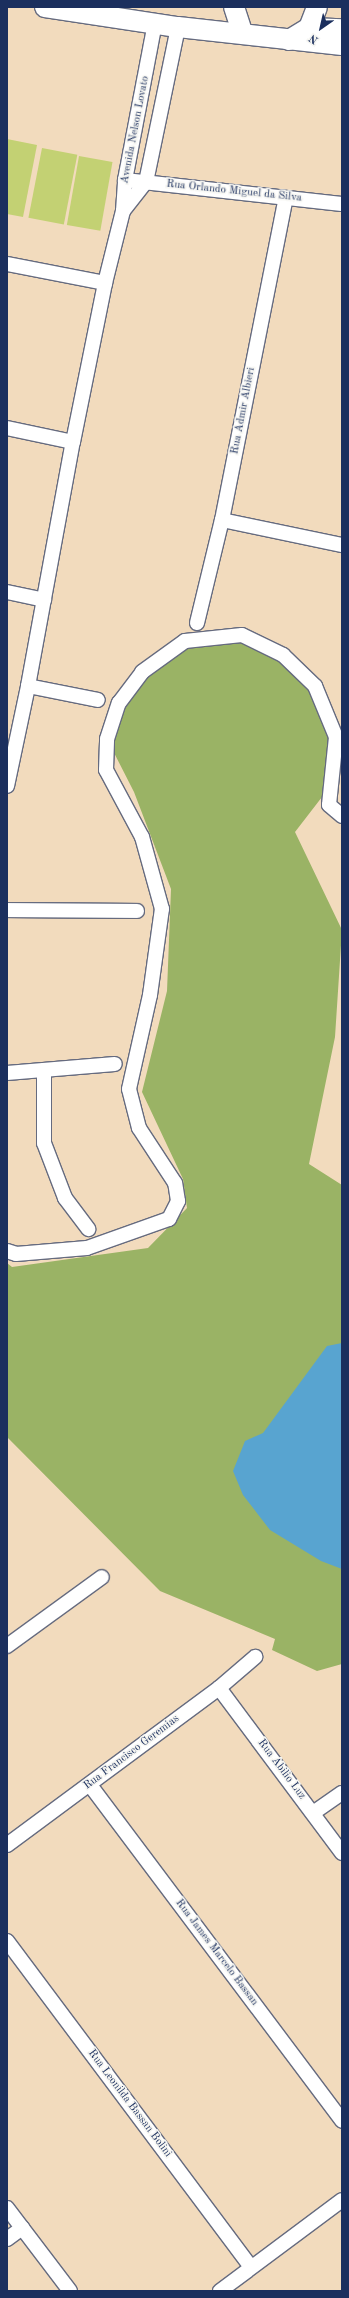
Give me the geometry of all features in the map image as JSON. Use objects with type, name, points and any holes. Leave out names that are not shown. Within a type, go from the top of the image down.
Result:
[{"type":"main road","points":[[45,7],[178,27],[242,32],[289,40],[342,45]]},
{"type":"main road","points":[[234,7],[242,32]]},
{"type":"main road","points":[[309,28],[316,7]]},
{"type":"main road","points":[[289,40],[309,28],[342,29]]},
{"type":"street","name":"Avenida Nelson Lovato","points":[[123,211],[125,180],[155,23]]},
{"type":"street","name":"Avenida Nelson Lovato","points":[[123,211],[146,182],[178,27]]},
{"type":"street","name":"Rua Orlando Miguel da Silva","points":[[125,180],[342,204]]},
{"type":"street","name":"Rua Admir Albieri","points":[[196,623],[222,520],[286,198]]},
{"type":"street","points":[[7,786],[10,755],[28,686],[73,442],[106,283],[123,211]]},
{"type":"street","points":[[7,264],[106,283]]},
{"type":"street","points":[[7,428],[73,442]]},
{"type":"street","points":[[222,520],[342,545]]},
{"type":"street","points":[[7,592],[44,600]]},
{"type":"street","points":[[7,1251],[16,1254],[87,1248],[169,1219],[178,1201],[175,1183],[139,1128],[129,1089],[150,995],[162,909],[142,837],[106,770],[107,739],[119,703],[142,672],[185,641],[242,635],[283,655],[315,686],[336,737],[329,805],[342,816]]},
{"type":"street","points":[[28,686],[98,700]]},
{"type":"street","points":[[7,910],[137,911]]},
{"type":"street","points":[[7,1073],[115,1064]]},
{"type":"street","points":[[44,1070],[44,1143],[64,1198],[88,1229]]},
{"type":"street","points":[[7,1646],[102,1577]]},
{"type":"street","name":"Rua Francisco Geremias","points":[[7,1845],[219,1688],[255,1657]]},
{"type":"street","name":"Rua Abilio Luz","points":[[219,1688],[342,1853]]},
{"type":"street","name":"Rua James Marcelo Bassan","points":[[90,1785],[342,2121]]},
{"type":"street","points":[[313,1813],[342,1793]]},
{"type":"street","name":"Rua Leonilda Bassan Bolini","points":[[7,1941],[251,2267]]},
{"type":"street","points":[[220,2291],[342,2200]]},
{"type":"street","points":[[7,2208],[70,2291]]},
{"type":"street","points":[[7,2239],[22,2228]]},
{"type":"green space","points":[[7,139],[37,145],[23,217],[7,214]]},
{"type":"green space","points":[[42,148],[77,155],[64,225],[28,218]]},
{"type":"green space","points":[[79,156],[112,162],[100,231],[67,225]]},
{"type":"green space","points":[[242,635],[315,686],[336,737],[322,797],[295,832],[342,930],[335,1037],[309,1164],[342,1185],[342,1664],[317,1671],[272,1650],[275,1639],[160,1591],[7,1437],[7,1263],[12,1267],[148,1248],[187,1208],[183,1179],[142,1092],[167,991],[171,889],[134,792],[107,739],[119,703],[185,641]]},
{"type":"water","points":[[342,1343],[342,1569],[321,1561],[270,1530],[243,1495],[233,1471],[245,1441],[263,1433],[327,1346]]}]
